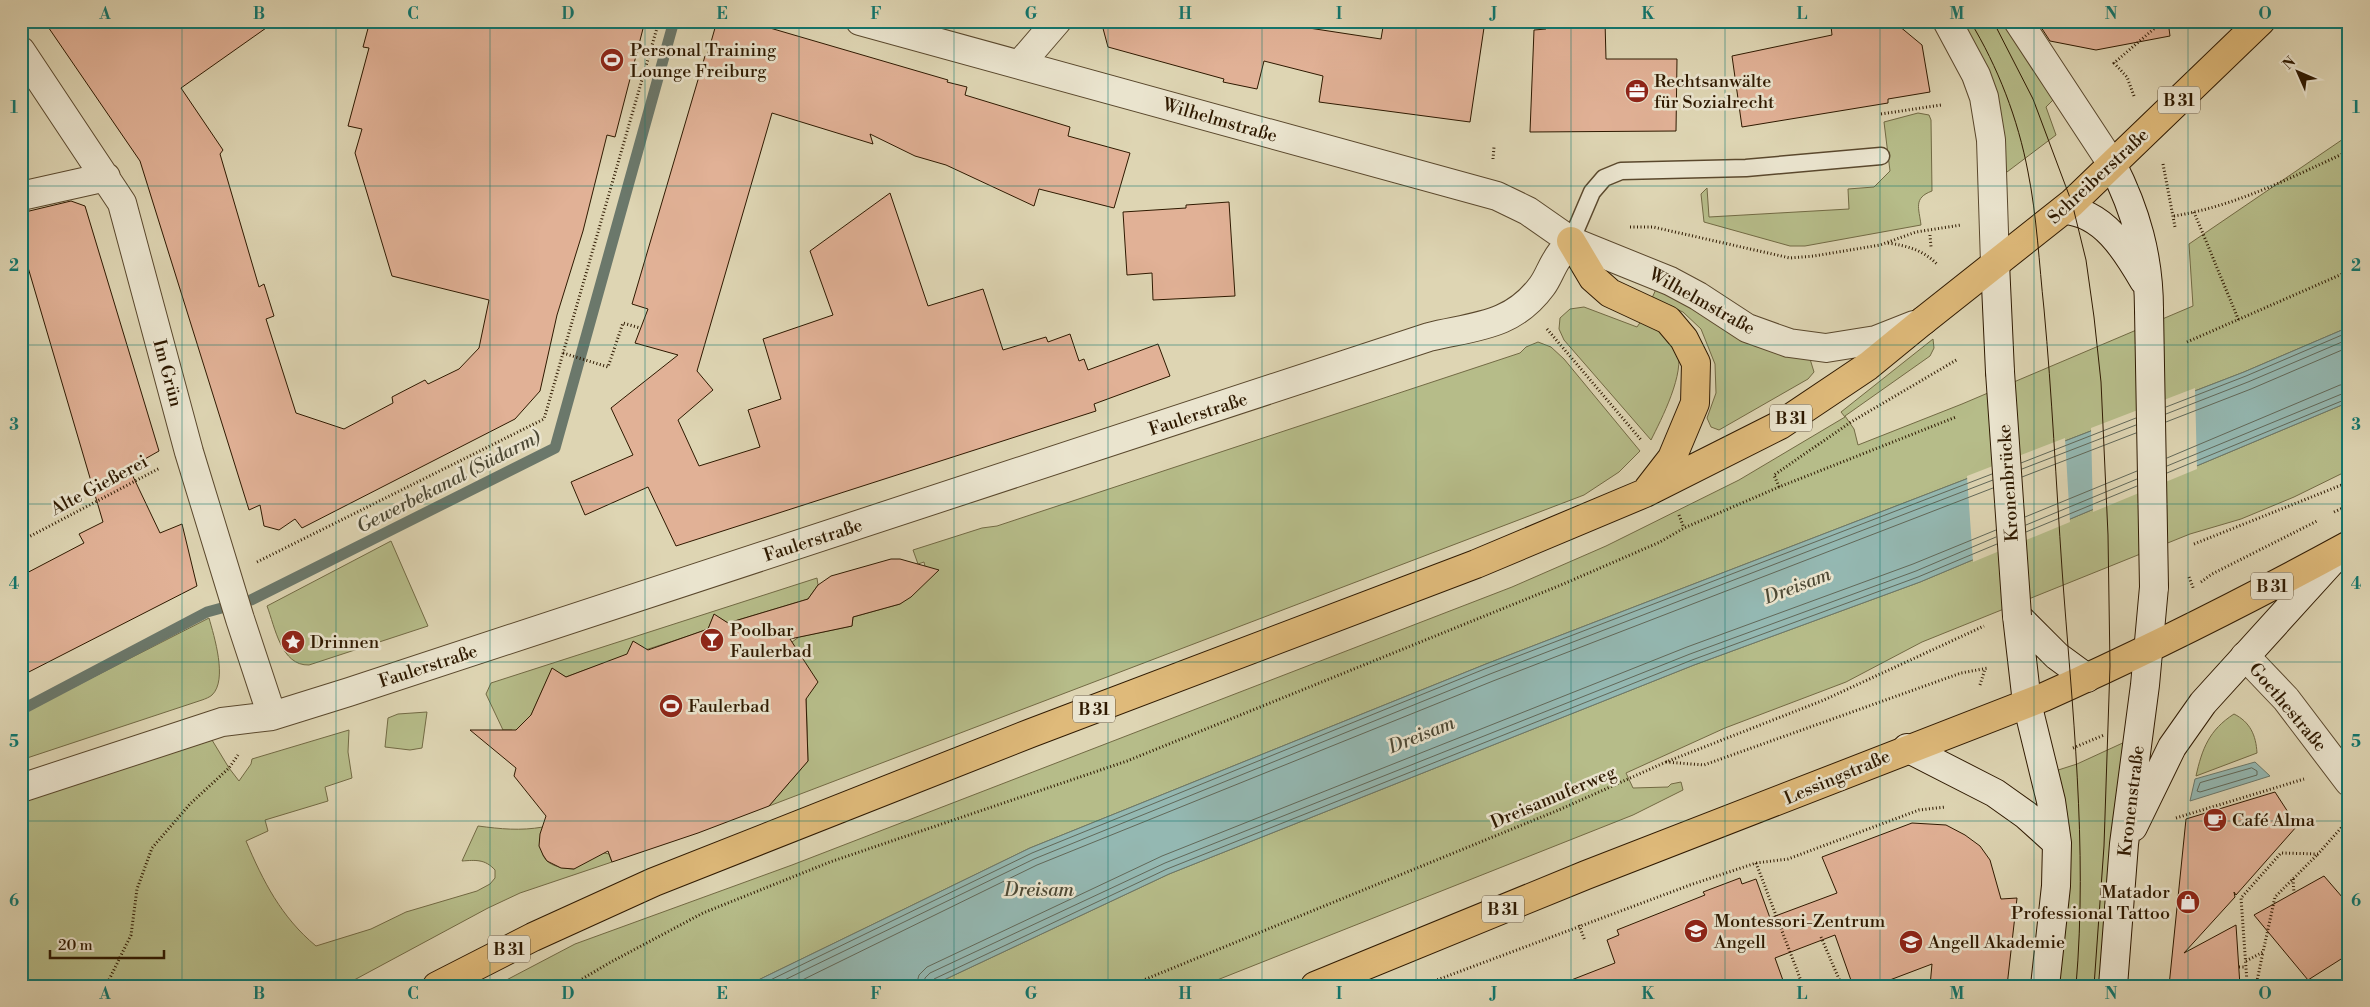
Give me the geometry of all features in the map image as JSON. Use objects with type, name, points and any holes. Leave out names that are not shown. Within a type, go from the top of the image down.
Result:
[{"type":"main road","name":"Schreiberstraße","points":[[1995,264],[2064,210],[2261,21]]},
{"type":"main road","points":[[1571,241],[1593,278],[1610,293],[1668,320],[1684,339],[1696,363],[1695,403],[1672,458],[1645,493]]},
{"type":"main road","name":"B 31","points":[[437,986],[541,933],[654,882],[1031,733],[1476,564],[1645,493],[1780,425],[1868,366],[1995,264]]},
{"type":"main road","name":"Lessingstraße","points":[[1314,986],[1586,875],[1775,803],[1907,748],[2027,703],[2087,678],[2347,546]]},
{"type":"street","name":"Wilhelmstraße","points":[[860,21],[1488,193],[1528,211],[1571,241],[1670,281],[1698,296],[1746,328],[1789,343],[1826,348],[1876,340],[1923,321]]},
{"type":"street","points":[[1020,64],[1057,21]]},
{"type":"street","name":"Kronenbrücke","points":[[1947,21],[1976,75],[1984,98],[1991,140],[2000,372],[2024,630],[2027,703]]},
{"type":"street","points":[[2018,21],[2112,164],[2128,194],[2139,226],[2147,263],[2154,587],[2149,647]]},
{"type":"street","name":"Im Grün","points":[[21,50],[122,203],[189,452],[237,611],[272,716]]},
{"type":"street","points":[[21,196],[106,177]]},
{"type":"street","points":[[2064,210],[2087,215],[2108,229],[2137,268],[2149,301]]},
{"type":"street","name":"Faulerstraße","points":[[21,788],[222,722],[272,716],[1429,337],[1474,329],[1502,320],[1516,313],[1542,286],[1557,258],[1571,241]]},
{"type":"street","points":[[2124,844],[2172,748],[2203,703],[2347,546]]},
{"type":"street","points":[[2024,630],[2087,678]]},
{"type":"street","name":"Kronenstraße","points":[[2113,986],[2124,844],[2149,647]]},
{"type":"street","name":"Goethestraße","points":[[2245,656],[2286,699],[2339,769]]},
{"type":"street","points":[[2027,703],[2051,801],[2057,843],[2056,886],[2045,986]]},
{"type":"street","points":[[1907,748],[1995,794],[2026,815],[2057,843]]},
{"type":"lane","points":[[1571,241],[1592,192],[1604,178],[1621,171],[1746,168],[1882,156]]},
{"type":"path","points":[[228,576],[544,419],[659,21]]},
{"type":"path","points":[[2114,63],[2163,21]]},
{"type":"path","points":[[1881,114],[1941,104]]},
{"type":"path","points":[[2174,216],[2255,194],[2349,150]]},
{"type":"path","points":[[2194,212],[2239,321]]},
{"type":"path","points":[[1622,227],[1653,227],[1790,258],[1814,256],[1887,243],[1916,232],[1957,226]]},
{"type":"path","points":[[1930,235],[1931,248]]},
{"type":"path","points":[[1887,243],[1906,245],[1920,251],[1942,270]]},
{"type":"path","points":[[2187,342],[2239,321],[2349,271]]},
{"type":"path","points":[[563,353],[608,367],[624,323],[640,328]]},
{"type":"path","points":[[1542,324],[1647,447]]},
{"type":"path","points":[[1779,487],[1774,475],[1851,422],[1958,359]]},
{"type":"path","points":[[570,986],[703,913],[830,862],[1127,761],[1561,585],[1660,542],[1684,528],[1779,487],[1956,418]]},
{"type":"path","name":"Alte Gießerei","points":[[21,542],[189,452]]},
{"type":"path","points":[[2194,544],[2349,482]]},
{"type":"path","points":[[2331,514],[2349,505]]},
{"type":"path","points":[[1679,515],[1684,528]]},
{"type":"path","points":[[2188,574],[2193,588],[2212,574],[2322,518]]},
{"type":"path","name":"Dreisamuferweg","points":[[1129,986],[1544,816],[1666,762],[1824,700],[1984,626]]},
{"type":"path","points":[[1666,762],[1704,765],[1961,673],[1985,669]]},
{"type":"path","points":[[2070,749],[2109,733]]},
{"type":"path","points":[[106,986],[132,935],[137,889],[152,848],[190,804],[229,768],[238,755]]},
{"type":"path","points":[[2124,844],[2178,817],[2339,769]]},
{"type":"path","points":[[1421,986],[1579,925],[1756,863],[1788,859],[1919,810],[1948,807]]},
{"type":"path","points":[[2256,986],[2274,897],[2318,854],[2349,819]]},
{"type":"path","points":[[2244,986],[2247,982],[2241,898],[2281,853],[2318,854]]},
{"type":"path","points":[[1756,863],[1803,986]]},
{"type":"path","points":[[2293,879],[2294,893]]},
{"type":"path","points":[[2248,882],[2252,886]]},
{"type":"path","points":[[1579,925],[1584,941]]},
{"type":"path","points":[[1821,937],[1842,986]]},
{"type":"path","points":[[2246,961],[2263,952]]},
{"type":"path","points":[[2238,967],[2246,967]]},
{"type":"green space","points":[[1959,21],[2003,21],[2054,99],[2046,107],[2056,135],[2003,175]]},
{"type":"green space","points":[[1918,113],[1929,115],[1931,120],[1932,191],[1920,200],[1921,225],[1805,246],[1790,246],[1704,222],[1701,194],[1707,188],[1709,217],[1849,209],[1848,189],[1874,187],[1890,171],[1884,122]]},
{"type":"green space","points":[[2349,135],[2349,327],[2244,372],[1486,664],[1030,848],[746,986],[495,986],[575,944],[792,865],[1512,587],[1606,546],[1739,480],[1845,417],[1841,412],[1933,339],[1934,348],[1930,356],[1845,416],[1854,429],[1858,445],[1962,404],[2193,306],[2189,244]]},
{"type":"green space","points":[[1657,287],[1810,359],[1814,372],[1808,379],[1719,430],[1711,427],[1707,418],[1716,393],[1715,364],[1701,329],[1683,312],[1652,298]]},
{"type":"green space","points":[[1584,307],[1637,327],[1644,317],[1667,335],[1677,349],[1679,359],[1675,383],[1651,440],[1564,340],[1559,329],[1560,318],[1570,309]]},
{"type":"green space","points":[[1538,342],[1551,347],[1564,359],[1640,451],[1619,472],[1584,495],[769,806],[808,761],[806,691],[813,689],[816,679],[788,651],[792,642],[799,637],[852,626],[853,617],[900,604],[928,580],[924,562],[918,564],[913,550],[982,528],[997,526],[1520,353],[1526,347]]},
{"type":"green space","points":[[2349,402],[2349,470],[2294,497],[2241,519],[2190,534],[1922,642],[1846,682],[1725,728],[1626,773],[1633,788],[1668,787],[1671,784],[1681,782],[1683,790],[1633,815],[1202,986],[931,986],[1169,874],[1694,665],[1920,582]]},
{"type":"green space","points":[[391,541],[428,626],[309,665],[299,664],[292,659],[280,644],[267,606]]},
{"type":"green space","points":[[817,578],[818,585],[808,599],[728,623],[714,615],[708,629],[566,677],[552,669],[528,722],[518,735],[512,730],[503,730],[486,694],[491,683]]},
{"type":"green space","points":[[209,618],[219,669],[217,688],[211,696],[21,760],[21,714]]},
{"type":"green space","points":[[427,712],[422,748],[410,750],[385,747],[388,718],[398,714]]},
{"type":"green space","points":[[2234,714],[2248,725],[2254,735],[2257,753],[2196,776],[2208,741],[2218,727]]},
{"type":"green space","points":[[349,730],[348,752],[352,778],[325,787],[328,801],[265,820],[268,831],[246,841],[274,898],[293,923],[316,946],[371,929],[406,912],[477,891],[490,884],[495,878],[495,870],[491,866],[480,861],[462,861],[478,826],[511,829],[543,827],[542,853],[555,866],[574,869],[595,851],[609,854],[612,862],[520,893],[488,908],[343,986],[21,986],[21,801],[212,740],[239,781],[251,764],[252,759]]},
{"type":"green space","points":[[2127,741],[2104,986],[2055,986],[2052,772],[2077,764]]},
{"type":"water","name":"Dreisam","points":[[2349,327],[2349,402],[1920,582],[1694,665],[1169,874],[931,986],[746,986],[1030,848],[1486,664],[2244,372]]},
{"type":"water","points":[[2255,762],[2270,776],[2190,801],[2195,779]]},
{"type":"pier","points":[[2195,388],[2197,469],[2093,512],[2091,428]]},
{"type":"pier","points":[[2065,438],[2070,522],[1973,562],[1967,476]]},
{"type":"building","points":[[44,21],[276,21],[181,88],[223,150],[220,154],[259,287],[264,284],[274,316],[266,319],[296,413],[344,429],[393,403],[392,397],[425,380],[428,384],[459,369],[479,348],[489,300],[392,276],[355,153],[362,129],[348,126],[369,48],[363,47],[370,21],[645,21],[615,137],[607,135],[583,231],[557,315],[540,391],[515,419],[302,528],[295,519],[279,530],[264,526],[260,505],[249,510],[140,161]]},
{"type":"building","points":[[717,21],[746,21],[948,80],[947,82],[967,87],[965,95],[1070,127],[1068,136],[1130,153],[1114,208],[1039,189],[1034,206],[946,165],[915,156],[870,134],[873,144],[772,113],[697,371],[713,390],[678,420],[699,466],[760,447],[748,410],[781,399],[763,339],[833,315],[810,251],[890,193],[928,306],[983,289],[1003,350],[1046,337],[1048,342],[1070,334],[1079,361],[1084,359],[1088,370],[1158,344],[1170,376],[1094,404],[1096,411],[676,546],[648,487],[585,515],[571,482],[633,455],[611,408],[678,355],[635,343],[648,309],[632,304]]},
{"type":"building","points":[[1101,21],[1263,21],[1381,39],[1384,21],[1430,25],[1431,21],[1485,21],[1470,122],[1319,102],[1323,76],[1264,61],[1257,89],[1223,82],[1224,79],[1108,47]]},
{"type":"building","points":[[1546,21],[1605,21],[1606,59],[1677,59],[1676,131],[1530,132],[1534,30],[1546,29]]},
{"type":"building","points":[[1868,21],[1893,21],[1922,45],[1930,92],[1888,99],[1888,103],[1742,127],[1732,56],[1832,35],[1831,26]]},
{"type":"building","points":[[2037,21],[2168,21],[2170,36],[2096,50],[2050,41]]},
{"type":"building","points":[[71,201],[85,206],[159,451],[129,468],[160,533],[182,524],[197,586],[21,676],[21,576],[84,543],[79,534],[103,522],[27,264],[21,266],[21,213]]},
{"type":"building","points":[[1229,202],[1235,296],[1153,300],[1152,273],[1127,275],[1123,212],[1186,208],[1186,205]]},
{"type":"building","name":"Faulerbad","points":[[891,559],[900,559],[939,570],[911,597],[900,604],[853,617],[852,626],[790,639],[818,682],[806,699],[808,761],[769,806],[698,833],[612,862],[608,851],[574,869],[561,868],[547,861],[539,846],[540,834],[546,816],[514,776],[516,768],[470,730],[516,730],[531,715],[552,668],[566,677],[627,654],[633,641],[648,650],[708,629],[714,614],[728,623],[808,599],[818,585],[831,576]]},
{"type":"building","points":[[2275,792],[2297,826],[2236,895],[2234,892],[2235,897],[2184,953],[2236,925],[2240,986],[2169,986],[2186,819]]},
{"type":"building","name":"Angell Akademie","points":[[1912,823],[1946,825],[1965,835],[1980,846],[1990,860],[2001,899],[2017,898],[2007,986],[1930,986],[1932,964],[1874,986],[1853,986],[1835,935],[1775,958],[1785,986],[1561,986],[1561,984],[1615,963],[1607,940],[1619,935],[1617,930],[1705,895],[1703,892],[1740,878],[1742,884],[1756,879],[1770,918],[1837,893],[1822,857]]},
{"type":"building","points":[[2324,876],[2349,905],[2349,954],[2308,980],[2254,915]]},
{"type":"waterway","name":"Gewerbekanal (Südarm)","points":[[21,710],[207,612],[251,600],[555,448],[672,28]]},
{"type":"tram line","points":[[1970,21],[1998,75],[2013,113],[2024,152],[2036,223],[2049,374],[2077,777],[2080,881],[2076,986]]},
{"type":"tram line","points":[[1993,21],[2033,99],[2072,203],[2086,260],[2101,382],[2108,535],[2110,666],[2104,846],[2094,986]]},
{"type":"place","name":"Personal Training Lounge Freiburg","points":[[612,60]]},
{"type":"place","name":"Rechtsanwälte für Sozialrecht","points":[[1637,91]]},
{"type":"place","name":"Poolbar Faulerbad","points":[[712,640]]},
{"type":"place","name":"Drinnen","points":[[293,642]]},
{"type":"place","name":"Faulerbad","points":[[671,706]]},
{"type":"place","name":"Café Alma","points":[[2215,820]]},
{"type":"place","name":"Matador Professional Tattoo","points":[[2188,902]]},
{"type":"place","name":"Montessori-Zentrum Angell","points":[[1696,931]]},
{"type":"place","name":"Angell Akademie","points":[[1911,942]]}]
